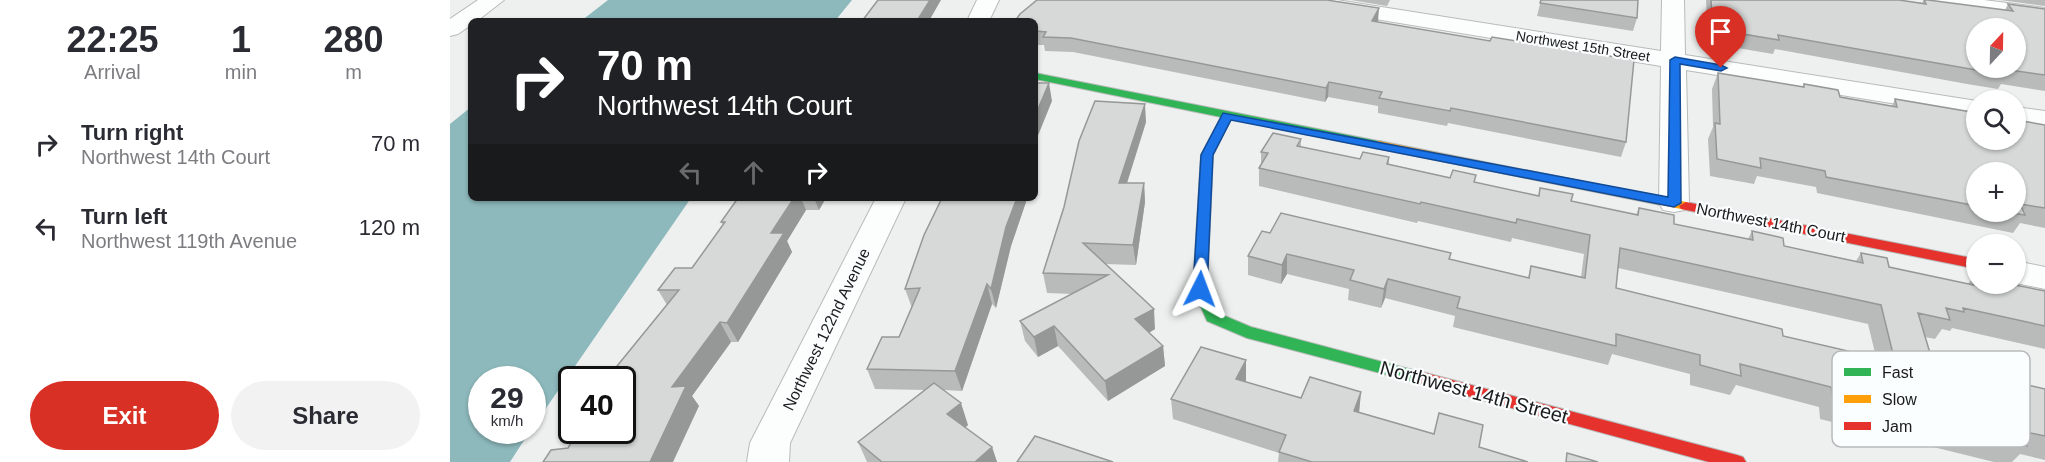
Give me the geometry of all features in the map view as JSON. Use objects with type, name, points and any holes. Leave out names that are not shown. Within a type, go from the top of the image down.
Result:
[{"type":"street","points":[[979,18],[988,0]]},
{"type":"street","name":"Northwest 15th Street","points":[[1296,0],[1966,107]]},
{"type":"street","points":[[1673,0],[1674,203]]},
{"type":"street","points":[[1936,0],[2045,15]]},
{"type":"street","points":[[450,4],[489,2]]},
{"type":"street","points":[[450,29],[489,2]]},
{"type":"street","name":"Northwest 14th Court","points":[[1038,77],[1966,262]]},
{"type":"street","name":"Northwest 14th Street","points":[[1227,116],[1207,155],[1200,289],[1212,317],[1247,332],[1737,462]]},
{"type":"street","points":[[2026,117],[2045,120]]},
{"type":"street","name":"Northwest 122nd Avenue","points":[[768,462],[770,443],[890,201]]},
{"type":"street","points":[[2026,274],[2045,278]]},
{"type":"water","points":[[608,0],[852,0],[837,18],[585,18]]},
{"type":"water","points":[[468,109],[468,201],[689,201],[575,366],[558,366],[558,391],[546,408],[546,366],[468,366],[468,444],[522,444],[510,462],[450,462],[450,124]]},
{"type":"building","points":[[878,0],[930,0],[919,18],[864,18]]},
{"type":"building","points":[[1037,0],[1327,0],[1379,8],[1372,21],[1490,41],[1492,37],[1634,60],[1626,142],[1451,108],[1450,111],[1379,98],[1382,92],[1329,82],[1326,88],[1071,38],[1043,37],[1046,32],[1038,31],[1038,18],[1017,18]]},
{"type":"building","points":[[1541,0],[1638,0],[1637,18],[1540,3]]},
{"type":"building","points":[[1711,0],[1899,0],[1926,4],[1924,0],[1928,0],[2013,11],[2008,4],[2045,9],[2045,75],[2026,72],[2026,18],[1966,18],[1966,68],[1778,35],[1779,40],[1713,29]]},
{"type":"building","points":[[1718,73],[1838,90],[1840,97],[1897,107],[1895,99],[1966,111],[1966,150],[2026,150],[2026,122],[2045,125],[2045,208],[2026,205],[2026,162],[1966,162],[1966,204],[1826,177],[1825,171],[1760,158],[1761,168],[1717,159],[1715,123],[1720,124]]},
{"type":"building","points":[[1038,83],[1049,83],[1038,109]]},
{"type":"building","points":[[1095,101],[1145,104],[1119,183],[1144,183],[1133,245],[1083,243],[1154,309],[1135,319],[1163,346],[1105,381],[1054,326],[1034,337],[1020,321],[1108,275],[1043,273],[1064,207],[1079,141]]},
{"type":"building","points":[[1273,133],[1301,139],[1297,146],[1360,159],[1363,152],[1389,157],[1387,164],[1450,178],[1453,170],[1476,175],[1474,182],[1539,196],[1540,188],[1573,194],[1571,201],[1638,215],[1639,208],[1674,215],[1674,224],[1753,240],[1752,231],[1783,238],[1784,246],[1863,263],[1861,253],[1887,258],[1889,267],[1966,283],[1966,294],[2026,294],[2026,287],[2045,291],[2045,326],[1963,308],[1964,312],[1946,308],[1950,320],[1918,313],[1929,351],[1892,351],[1881,305],[1620,248],[1616,288],[1782,329],[1783,336],[1848,351],[1832,351],[1832,393],[1831,387],[1740,364],[1741,376],[1700,365],[1700,355],[1616,334],[1616,346],[1457,308],[1460,297],[1388,279],[1384,289],[1350,280],[1354,270],[1287,254],[1282,265],[1248,256],[1262,231],[1270,233],[1281,213],[1451,253],[1449,259],[1529,278],[1531,266],[1585,278],[1590,235],[1517,219],[1516,223],[1421,202],[1420,204],[1259,168],[1268,153],[1261,152]]},
{"type":"building","points":[[736,201],[792,201],[771,233],[784,233],[727,323],[720,322],[672,387],[686,386],[650,462],[543,462],[551,450],[568,448],[570,444],[636,444],[636,366],[617,366],[679,290],[658,290],[675,268],[692,268],[725,222],[721,222]]},
{"type":"building","points":[[941,201],[1016,201],[1006,227],[991,289],[987,284],[955,371],[867,369],[882,337],[899,337],[920,288],[905,289],[924,235]]},
{"type":"building","points":[[1201,347],[1246,360],[1236,379],[1301,398],[1310,377],[1361,392],[1354,411],[1434,434],[1439,413],[1483,425],[1479,447],[1528,462],[1312,462],[1279,452],[1286,435],[1171,399]]},
{"type":"building","points":[[934,383],[961,403],[947,414],[992,447],[975,462],[882,462],[858,442]]},
{"type":"building","points":[[2030,386],[2045,389],[2045,436],[2030,433]]},
{"type":"building","points":[[1035,436],[1113,462],[1017,462]]},
{"type":"building","points":[[1567,453],[1598,462],[1566,462]]},
{"type":"traffic: fast","points":[[1038,77],[1379,145]]},
{"type":"traffic: fast","points":[[1227,116],[1207,155],[1200,289],[1212,317],[1247,332],[1422,378]]},
{"type":"traffic: slow","points":[[1379,145],[1686,206]]},
{"type":"traffic: jam","points":[[1686,206],[1966,262]]},
{"type":"traffic: jam","points":[[1422,378],[1737,462]]},
{"type":"route","points":[[1200,289],[1207,155],[1227,116],[1674,203],[1675,60],[1721,68]]}]
